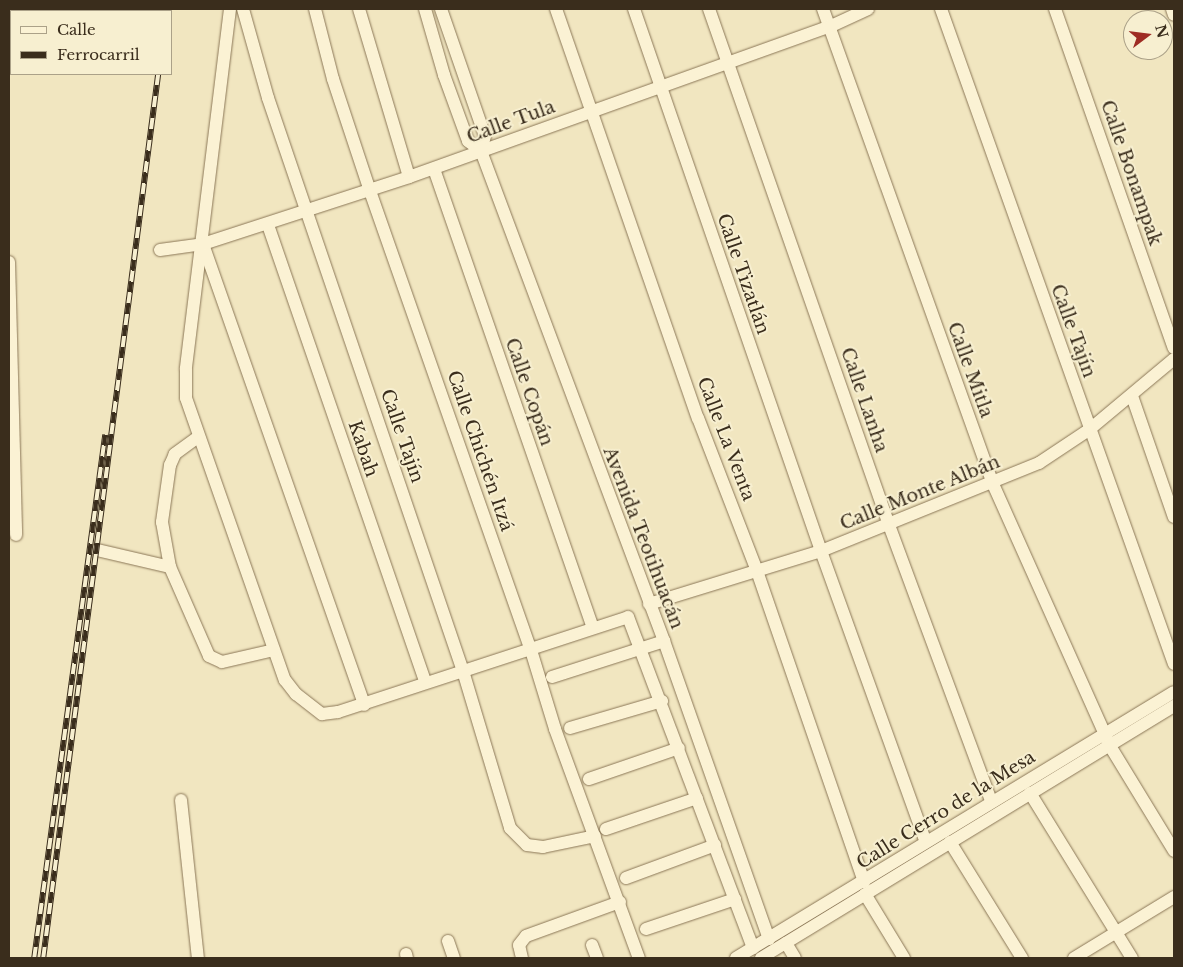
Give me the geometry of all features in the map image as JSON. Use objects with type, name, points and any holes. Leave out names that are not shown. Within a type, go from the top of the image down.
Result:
[{"type":"street","points":[[230,9],[214,130],[203,244],[186,369],[186,398],[198,437],[274,650],[290,688],[322,714],[364,705],[530,648],[628,617],[643,649],[697,798],[757,953]]},
{"type":"street","name":"Calle Tajín","points":[[243,9],[268,98],[463,671],[510,828],[517,838],[527,845],[543,847],[595,836]]},
{"type":"street","name":"Calle Chichén Itzá","points":[[315,9],[333,79],[370,190],[530,648],[555,729],[640,958]]},
{"type":"street","points":[[359,9],[409,178]]},
{"type":"street","points":[[425,9],[444,74],[468,141],[481,151],[485,136],[441,9]]},
{"type":"street","name":"Calle La Venta","points":[[556,9],[698,418],[758,571],[864,888],[904,958]]},
{"type":"street","name":"Calle Tizatlán","points":[[634,9],[820,551],[926,842]]},
{"type":"street","name":"Calle Lanha","points":[[709,9],[890,525],[991,802]]},
{"type":"street","name":"Calle Mitla","points":[[823,9],[993,484],[1107,741],[1174,851]]},
{"type":"street","name":"Calle Tula","points":[[160,250],[203,244],[268,225],[409,178],[829,27],[868,9]]},
{"type":"street","name":"Calle Tajín","points":[[941,9],[1174,664]]},
{"type":"street","name":"Calle Bonampak","points":[[1055,9],[1174,348]]},
{"type":"street","points":[[1172,9],[1174,15]]},
{"type":"street","name":"Avenida Teotihuacán","points":[[481,151],[664,642],[769,939]]},
{"type":"street","name":"Calle Copán","points":[[434,169],[593,627]]},
{"type":"street","name":"Kabah","points":[[268,225],[426,683]]},
{"type":"street","points":[[203,244],[364,705]]},
{"type":"street","points":[[9,262],[16,535]]},
{"type":"street","name":"Calle Monte Albán","points":[[649,604],[820,551],[993,484],[1040,463],[1090,429],[1132,396],[1174,359]]},
{"type":"street","points":[[1132,396],[1174,517]]},
{"type":"street","points":[[198,437],[175,454],[170,465],[162,522],[170,567],[209,656],[222,662],[274,650]]},
{"type":"street","points":[[97,550],[170,567]]},
{"type":"street","points":[[552,677],[664,642]]},
{"type":"street","name":"Calle Cerro de la Mesa","points":[[757,953],[769,939],[950,842],[1030,793],[1107,741],[1174,692]]},
{"type":"street","points":[[570,728],[662,701]]},
{"type":"street","name":"Calle Cerro de la Mesa","points":[[736,958],[786,943],[926,842],[991,802],[1174,706]]},
{"type":"street","points":[[589,779],[679,748]]},
{"type":"street","points":[[1030,793],[1132,958]]},
{"type":"street","points":[[606,829],[697,798]]},
{"type":"street","points":[[181,800],[198,958]]},
{"type":"street","points":[[626,878],[714,842],[731,832]]},
{"type":"street","points":[[950,842],[1022,958]]},
{"type":"street","points":[[1074,958],[1174,897]]},
{"type":"street","points":[[646,929],[735,899]]},
{"type":"street","points":[[522,958],[519,945],[526,936],[620,902]]},
{"type":"street","points":[[448,942],[454,958]]},
{"type":"street","points":[[786,943],[794,958]]},
{"type":"street","points":[[592,945],[596,958]]},
{"type":"railway","points":[[43,958],[158,75]]},
{"type":"railway","points":[[34,958],[105,435]]}]
